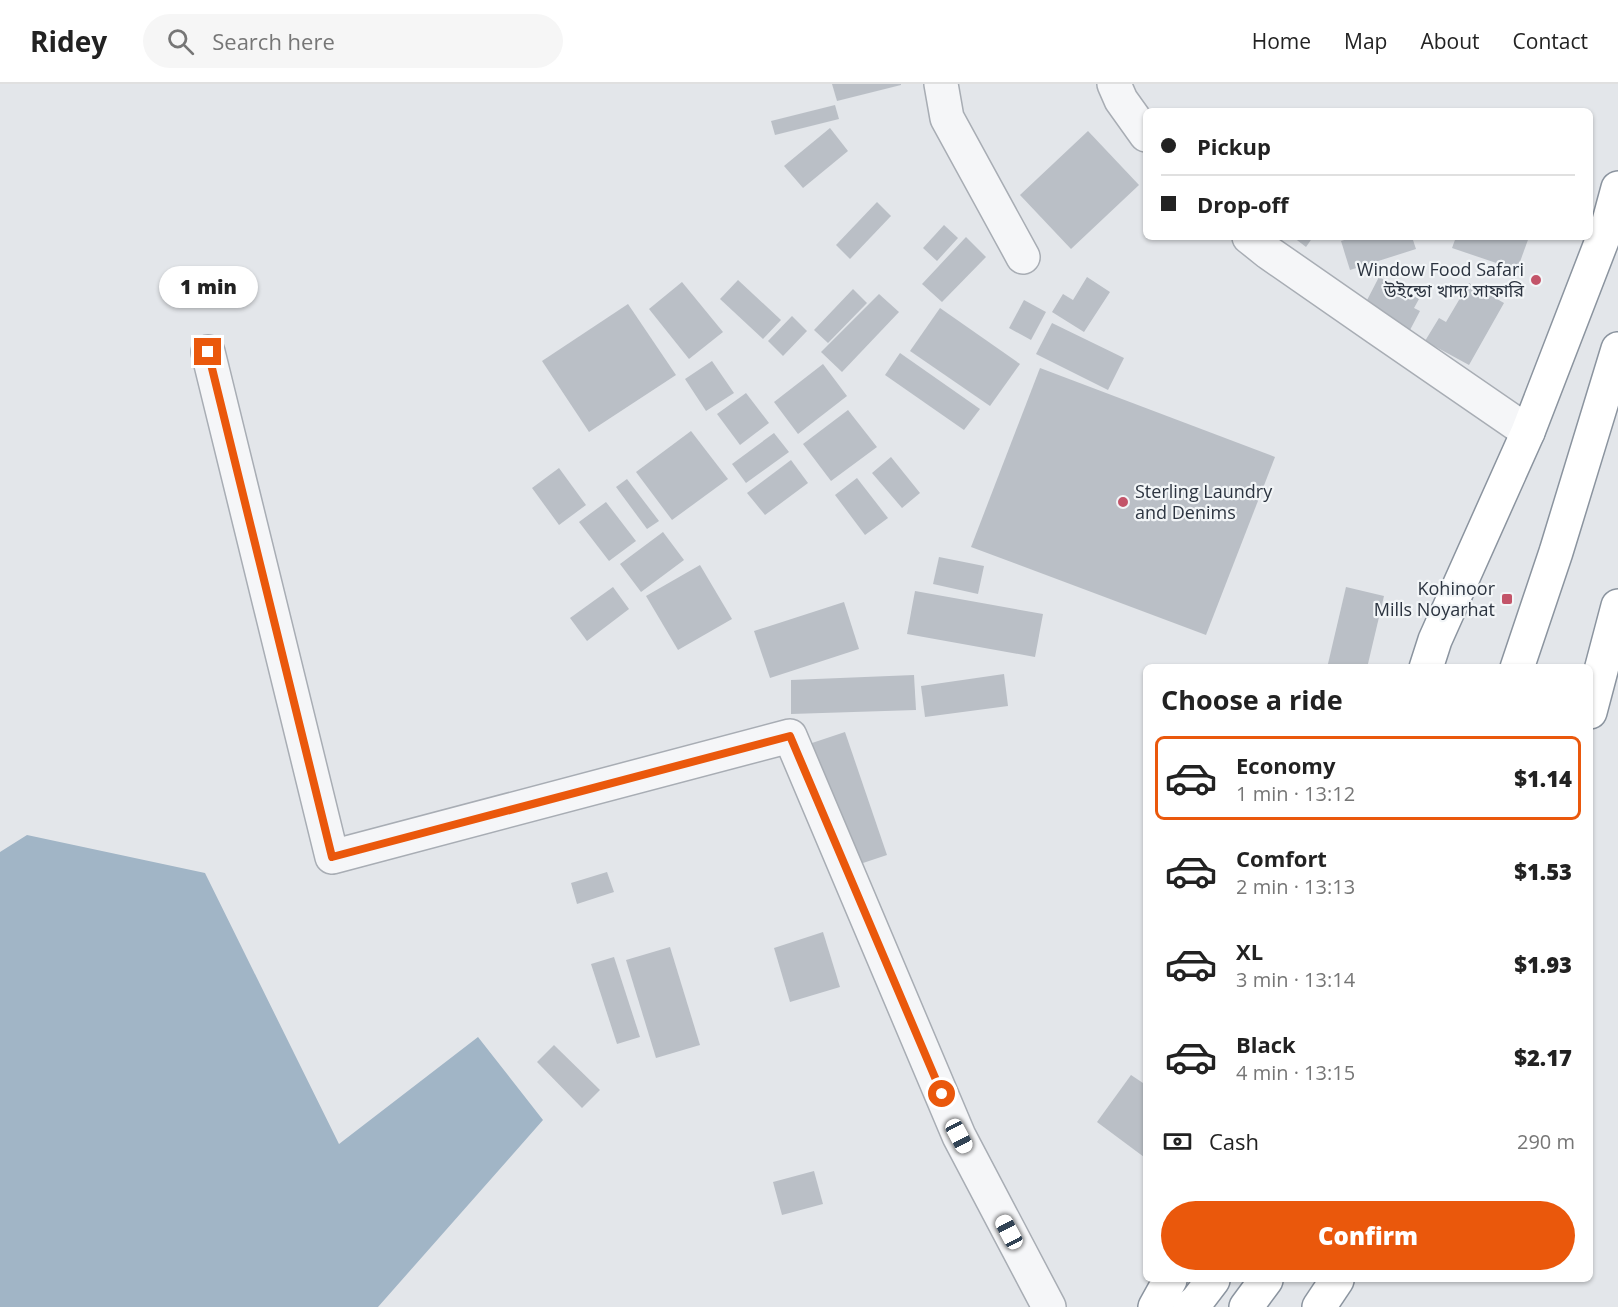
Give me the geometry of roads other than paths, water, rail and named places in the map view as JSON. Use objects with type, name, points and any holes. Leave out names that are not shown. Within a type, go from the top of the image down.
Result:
[{"type":"highway","points":[[1427,664],[1435,640],[1528,432],[1608,225],[1618,188]]},
{"type":"highway","points":[[1518,664],[1556,552],[1618,349]]},
{"type":"highway","points":[[1593,701],[1618,606]]},
{"type":"highway","points":[[1155,1307],[1169,1282]]},
{"type":"highway","points":[[1190,1307],[1211,1282]]},
{"type":"highway","points":[[1246,1307],[1265,1282]]},
{"type":"highway","points":[[1319,1307],[1336,1282]]},
{"type":"street","points":[[940,84],[947,118],[1023,257]]},
{"type":"street","points":[[1114,84],[1121,100],[1143,131]]},
{"type":"street","points":[[1253,240],[1528,432]]},
{"type":"street","points":[[208,352],[332,857],[790,736],[959,1136],[1049,1307]]},
{"type":"water","points":[[27,835],[205,873],[339,1144],[478,1037],[543,1120],[378,1307],[0,1307],[0,852]]},
{"type":"place","name":"Window Food Safari উইন্ডো খাদ্য সাফারি","points":[[1536,280]]},
{"type":"place","name":"Sterling Laundry and Denims","points":[[1123,502]]},
{"type":"place","name":"Kohinoor Mills Noyarhat","points":[[1507,599]]}]
